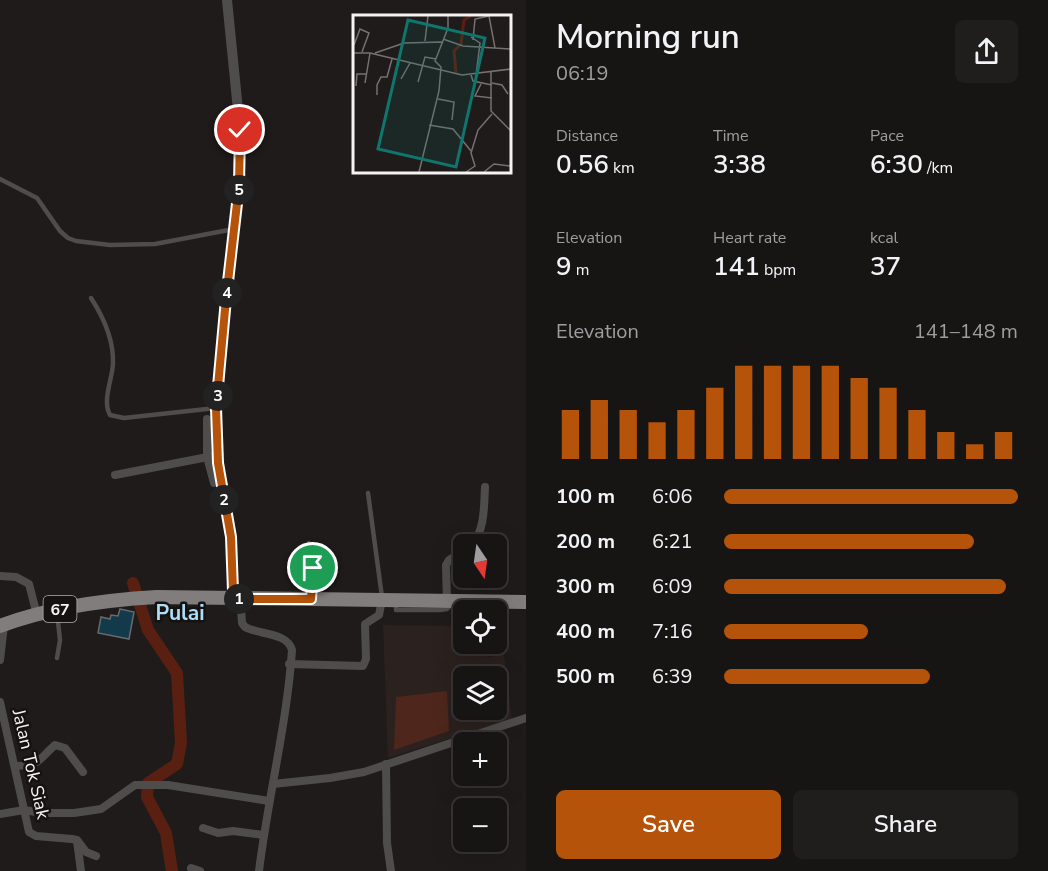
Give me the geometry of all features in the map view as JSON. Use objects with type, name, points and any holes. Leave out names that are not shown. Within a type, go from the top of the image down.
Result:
[{"type":"main road","name":"67","points":[[2,626],[56,610],[121,599],[157,597],[526,602]]},
{"type":"street","points":[[213,483],[212,456],[216,408],[239,186],[240,130],[227,0]]},
{"type":"street","points":[[207,419],[212,456],[231,537],[233,591],[241,609],[242,623],[245,627],[288,641],[292,647],[259,871]]},
{"type":"street","points":[[116,476],[212,456]]},
{"type":"street","points":[[479,534],[485,487]]},
{"type":"street","points":[[449,602],[447,562],[453,558]]},
{"type":"street","points":[[0,576],[16,577],[29,584],[37,615]]},
{"type":"street","points":[[290,664],[363,666],[366,660],[365,624],[379,615],[389,600]]},
{"type":"street","points":[[0,660],[2,626]]},
{"type":"street","name":"Jalan Tok Siak","points":[[0,702],[29,832],[77,840]]},
{"type":"street","points":[[273,783],[347,776],[526,718]]},
{"type":"street","points":[[16,766],[32,765],[42,760],[55,745],[65,748],[83,772]]},
{"type":"street","points":[[386,764],[387,843],[391,871]]},
{"type":"street","points":[[0,814],[24,810],[57,814],[101,809],[131,786],[140,785],[168,785],[269,801]]},
{"type":"street","points":[[202,828],[218,833],[233,831],[264,835]]},
{"type":"street","points":[[77,840],[85,850],[96,856]]},
{"type":"street","points":[[77,840],[81,871]]},
{"type":"street","points":[[191,868],[200,871]]},
{"type":"lane","points":[[0,179],[38,198],[60,231],[76,241],[110,245],[155,244],[234,229]]},
{"type":"lane","points":[[91,298],[103,318],[112,354],[112,374],[107,405],[110,415],[124,418],[216,408]]},
{"type":"lane","points":[[368,493],[389,600]]},
{"type":"lane","points":[[309,543],[313,555],[311,599]]},
{"type":"lane","points":[[56,610],[60,640],[57,658]]},
{"type":"shaded area","points":[[383,625],[453,626],[453,654],[486,654],[487,657],[504,655],[505,666],[453,666],[453,720],[507,720],[507,679],[512,719],[471,732],[453,732],[453,738],[388,758]]},
{"type":"shaded area","points":[[447,691],[449,731],[394,750],[396,697]]},
{"type":"building","points":[[120,609],[134,612],[129,639],[98,633],[101,617],[110,619],[111,615],[118,616]]},
{"type":"waterway","points":[[133,583],[148,630],[177,673],[181,743],[177,764],[148,783],[147,797],[166,833],[172,871]]},
{"type":"district","name":"Pulai","points":[[180,613]]},
{"type":"route","points":[[240,130],[239,186],[216,408],[218,463],[231,537],[233,591],[236,599],[311,599],[313,568]]}]
